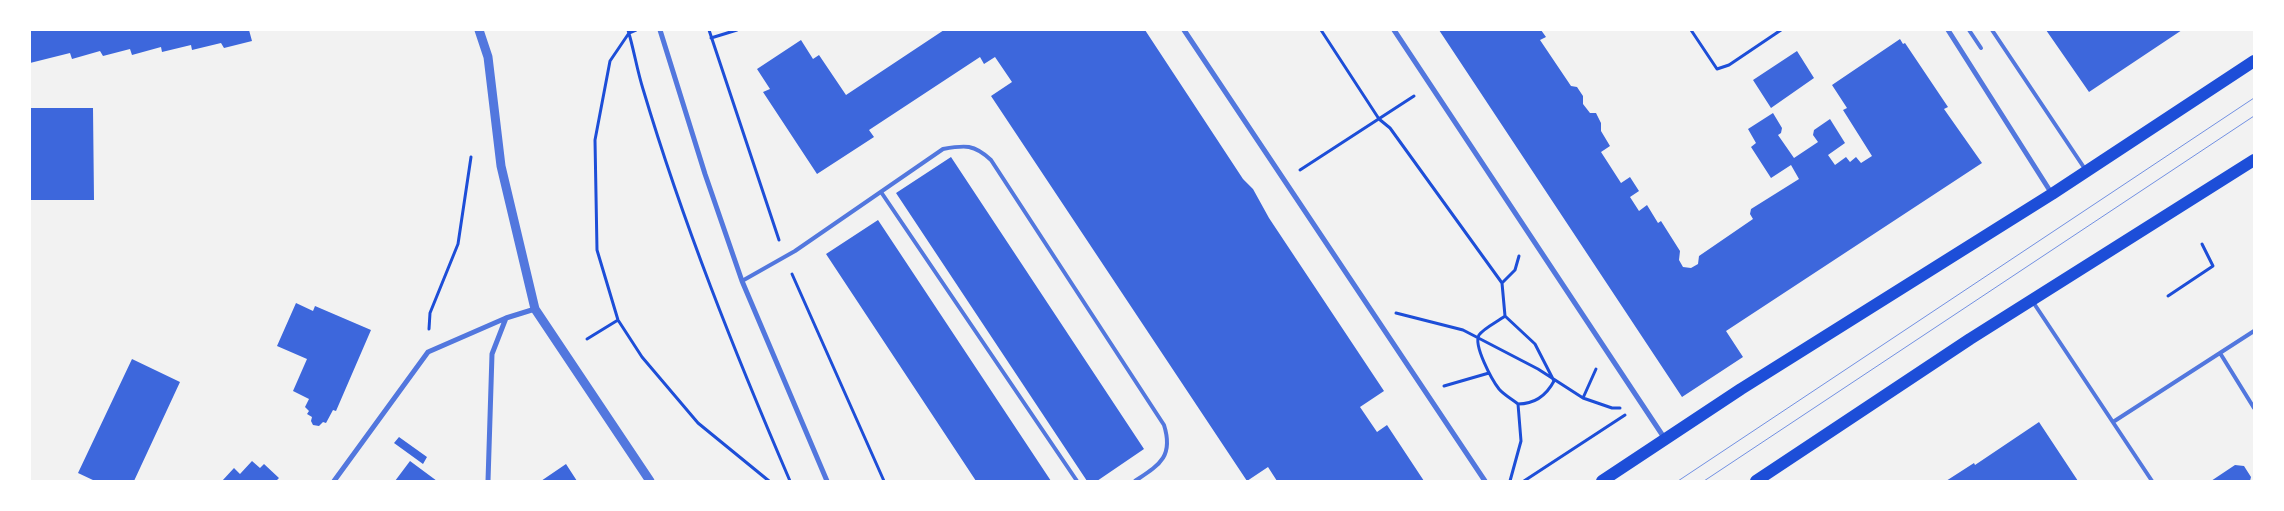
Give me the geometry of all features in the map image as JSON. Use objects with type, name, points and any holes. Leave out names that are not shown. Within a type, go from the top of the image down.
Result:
[{"type":"main road","points":[[1602,481],[1750,383],[2052,194],[2254,61]]},
{"type":"main road","points":[[1756,481],[2032,300],[2254,160]]},
{"type":"street","points":[[479,30],[488,57],[501,166],[535,309],[650,481]]},
{"type":"street","points":[[660,30],[705,174],[742,281],[827,481]]},
{"type":"street","points":[[1184,30],[1485,481]]},
{"type":"street","points":[[1394,30],[1666,439]]},
{"type":"street","points":[[1948,30],[2052,194]]},
{"type":"street","points":[[334,481],[428,352],[506,318],[535,309]]},
{"type":"street","points":[[488,481],[492,354],[506,318]]},
{"type":"lane","points":[[1969,30],[1981,48]]},
{"type":"lane","points":[[1992,30],[2086,171]]},
{"type":"lane","points":[[742,281],[795,251],[943,148],[959,146],[979,149],[991,160],[1164,425],[1168,439],[1165,457],[1135,481]]},
{"type":"lane","points":[[881,192],[1077,481]]},
{"type":"lane","points":[[2032,300],[2152,481]]},
{"type":"lane","points":[[2113,422],[2254,331]]},
{"type":"lane","points":[[2220,353],[2254,408]]},
{"type":"path","points":[[636,30],[629,32],[610,61],[595,140],[597,250],[618,320],[648,364],[698,423],[769,481]]},
{"type":"path","points":[[712,38],[737,30]]},
{"type":"path","points":[[1321,30],[1379,119],[1390,128],[1502,283],[1505,316],[1535,344],[1554,381]]},
{"type":"path","points":[[1691,30],[1717,69],[1729,65],[1781,30]]},
{"type":"path","points":[[629,32],[643,89],[690,226],[742,369],[790,481]]},
{"type":"path","points":[[1284,180],[1431,85]]},
{"type":"path","points":[[428,352],[430,313],[458,244],[471,157]]},
{"type":"path","points":[[1502,283],[1515,270],[1526,229]]},
{"type":"path","points":[[2168,296],[2213,266],[2202,244]]},
{"type":"path","points":[[1368,306],[1451,326],[1538,369],[1582,398],[1612,408],[1628,408]]},
{"type":"path","points":[[1505,316],[1481,332],[1478,338],[1478,346],[1489,373],[1500,389],[1518,404],[1528,404],[1541,398],[1554,381]]},
{"type":"path","points":[[587,339],[618,320]]},
{"type":"path","points":[[1582,398],[1593,372],[1610,356]]},
{"type":"path","points":[[1425,391],[1489,373]]},
{"type":"path","points":[[1510,481],[1521,441],[1518,404]]},
{"type":"path","points":[[1524,481],[1628,413]]},
{"type":"building","points":[[30,30],[249,30],[252,41],[224,48],[221,43],[192,50],[191,45],[162,52],[161,47],[132,55],[130,49],[103,56],[100,51],[72,59],[70,53],[30,63]]},
{"type":"building","points":[[944,30],[1145,30],[1243,179],[1253,189],[1269,218],[1384,391],[1360,407],[1377,432],[1387,425],[1424,481],[1277,481],[1268,467],[1247,481],[991,96],[1012,82],[995,57],[984,64],[980,57],[869,130],[874,137],[817,174],[763,92],[770,89],[757,69],[801,40],[813,59],[819,55],[846,95]]},
{"type":"building","points":[[1439,30],[1541,30],[1546,37],[1540,40],[1571,86],[1577,87],[1583,96],[1583,104],[1590,113],[1596,113],[1601,123],[1601,131],[1610,146],[1601,152],[1621,183],[1630,177],[1639,191],[1630,197],[1639,211],[1647,205],[1658,223],[1661,221],[1680,251],[1679,260],[1683,267],[1691,268],[1698,264],[1699,256],[1753,219],[1750,214],[1751,209],[1799,179],[1791,165],[1771,178],[1751,147],[1756,143],[1748,129],[1773,113],[1782,128],[1781,133],[1778,135],[1794,158],[1818,142],[1813,135],[1814,130],[1830,119],[1845,143],[1828,155],[1835,165],[1846,157],[1850,162],[1856,157],[1861,163],[1872,156],[1843,110],[1847,108],[1832,85],[1900,39],[1903,44],[1905,43],[1948,107],[1944,109],[1982,163],[1726,331],[1743,357],[1682,397]]},
{"type":"building","points":[[2046,30],[2182,30],[2089,92]]},
{"type":"building","points":[[1797,51],[1814,78],[1771,108],[1753,80]]},
{"type":"building","points":[[30,108],[93,108],[94,200],[30,200]]},
{"type":"building","points":[[951,157],[1144,449],[1097,481],[1087,481],[896,193]]},
{"type":"building","points":[[878,220],[1051,481],[976,481],[826,254]]},
{"type":"building","points":[[296,303],[313,311],[315,306],[371,330],[336,411],[333,410],[326,423],[323,422],[319,426],[313,425],[312,417],[307,414],[309,411],[305,407],[309,399],[293,391],[307,359],[277,346]]},
{"type":"building","points":[[132,359],[180,382],[134,481],[95,481],[78,473]]},
{"type":"building","points":[[2039,422],[2078,481],[1946,481],[1974,463],[1975,465]]},
{"type":"building","points":[[399,437],[427,457],[423,464],[394,443]]},
{"type":"building","points":[[252,461],[260,468],[264,464],[279,478],[276,481],[222,481],[234,468],[240,474]]},
{"type":"building","points":[[410,461],[437,481],[395,481]]},
{"type":"building","points":[[566,464],[577,481],[541,481]]},
{"type":"building","points":[[2235,465],[2244,466],[2251,477],[2250,481],[2211,481]]},
{"type":"tram line","points":[[1678,481],[2254,98]]},
{"type":"tram line","points":[[1704,481],[2254,116]]}]
